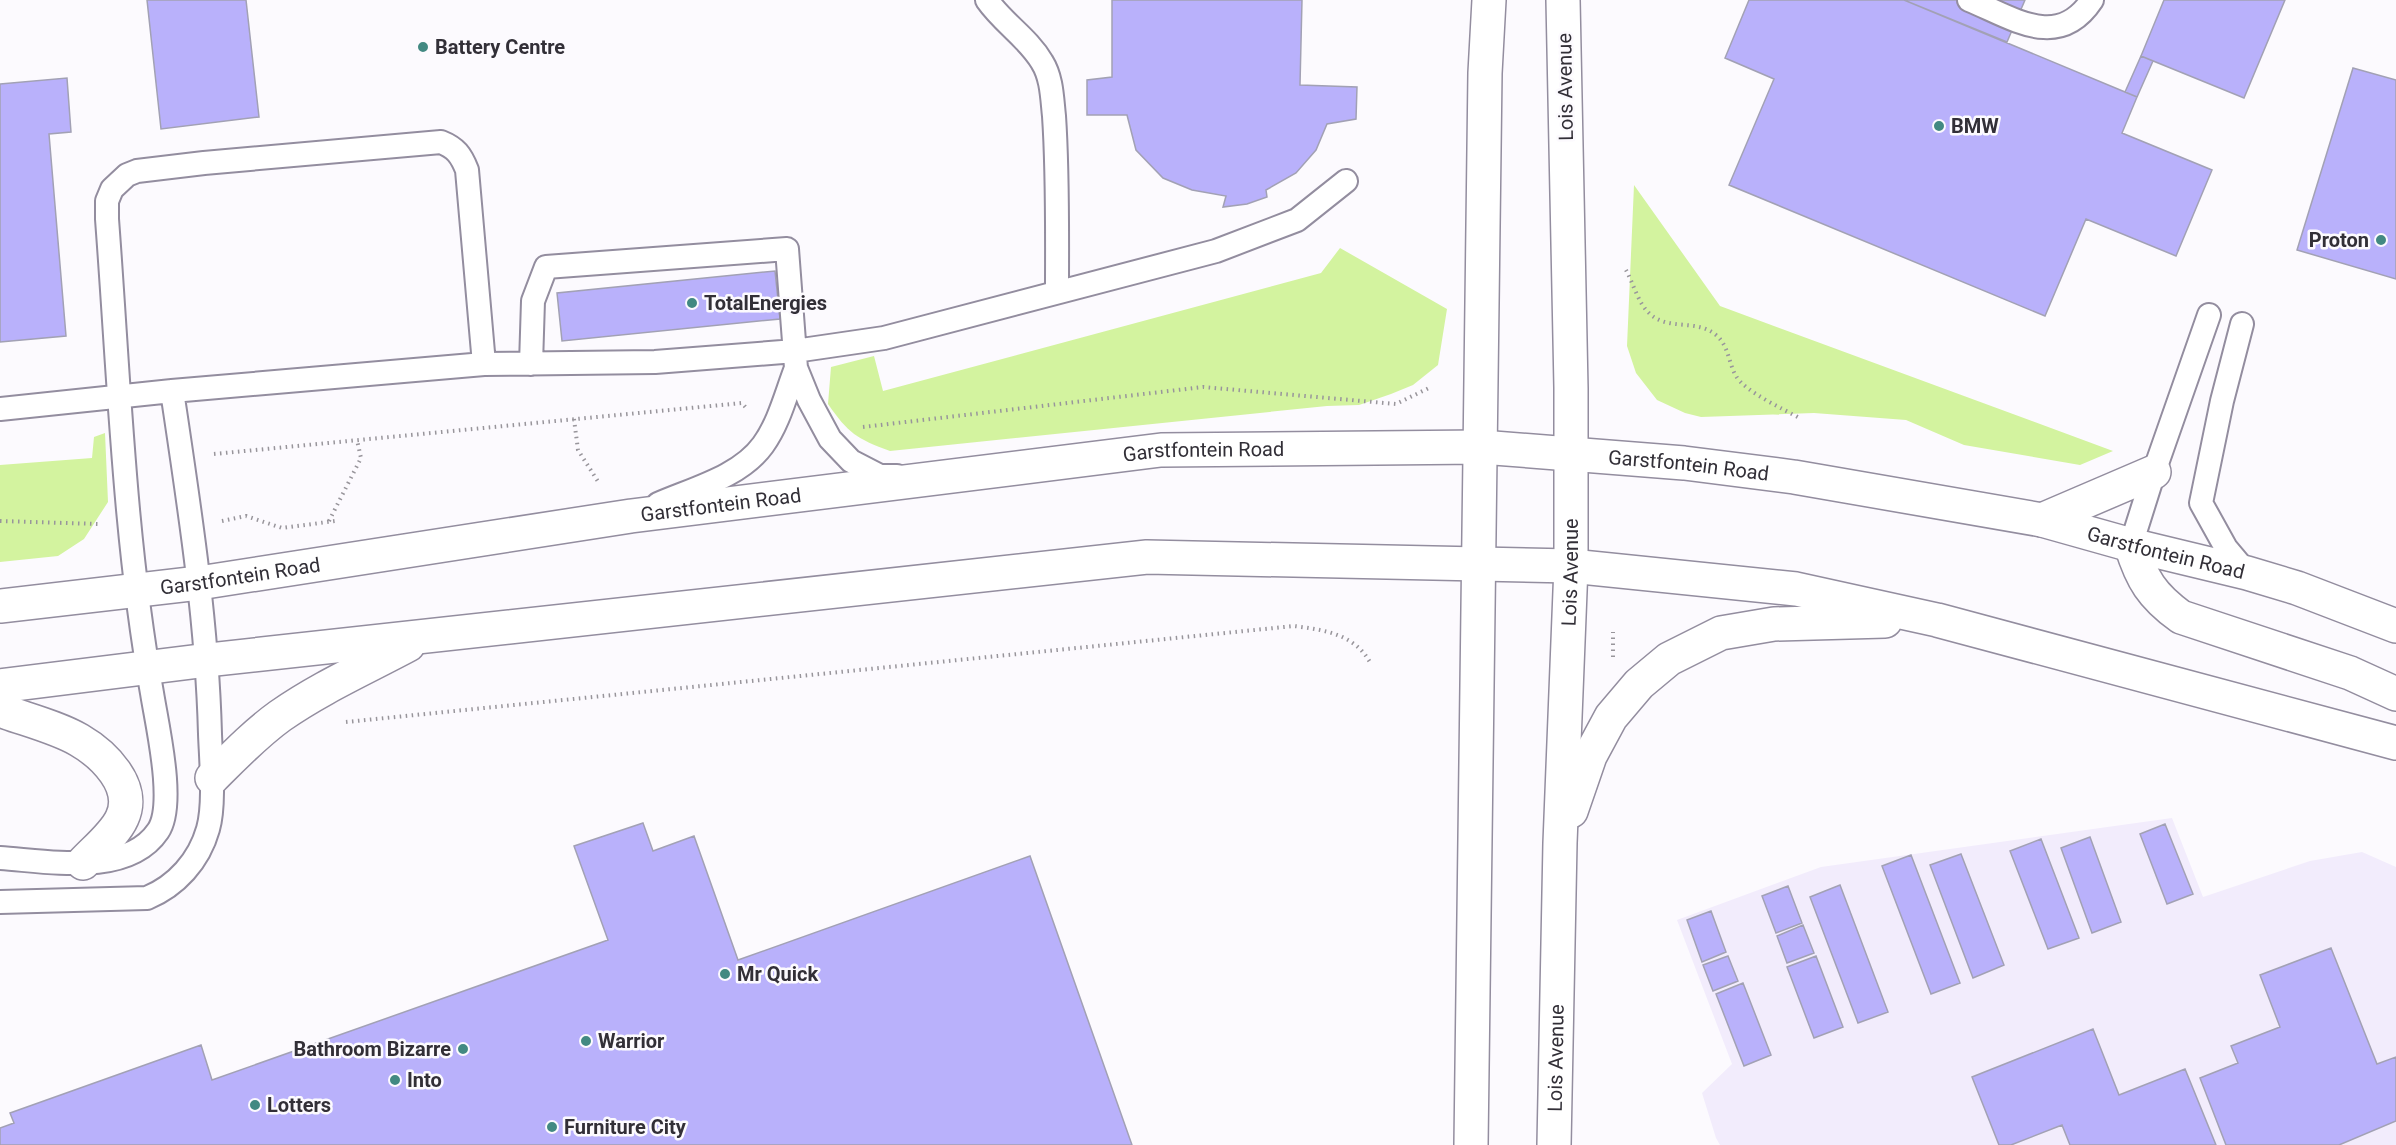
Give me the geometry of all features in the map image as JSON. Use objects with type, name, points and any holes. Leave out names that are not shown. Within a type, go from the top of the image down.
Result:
[{"type":"main road","points":[[1471,1145],[1485,73],[1489,0]]},
{"type":"main road","name":"Lois Avenue","points":[[1554,1145],[1560,843],[1571,566],[1563,0]]},
{"type":"main road","name":"Garstfontein Road","points":[[0,606],[199,584],[631,516],[1161,450],[1481,447],[1684,463],[1794,477],[2042,520],[2131,545],[2247,573],[2297,588],[2396,626]]},
{"type":"main road","points":[[2042,520],[2154,472]]},
{"type":"main road","points":[[2131,545],[2139,572],[2149,588],[2160,602],[2181,617],[2350,672],[2396,694]]},
{"type":"main road","points":[[0,686],[208,660],[1147,557],[1571,566],[1796,589],[1937,620],[2396,743]]},
{"type":"main road","points":[[1560,843],[1590,756],[1611,717],[1639,684],[1669,659],[1721,633],[1774,624],[1937,620]]},
{"type":"main road","points":[[212,778],[245,745],[280,717],[321,691],[423,638]]},
{"type":"main road","points":[[0,710],[77,738],[103,760],[124,787],[126,800],[122,820],[83,863]]},
{"type":"lane","points":[[987,0],[1001,18],[1033,48],[1044,64],[1050,84],[1057,152],[1057,292]]},
{"type":"lane","points":[[1969,0],[2027,24],[2055,29],[2075,20],[2092,0]]},
{"type":"lane","points":[[0,858],[83,863],[122,858],[133,853],[158,832],[166,809],[162,759],[137,591],[118,398],[106,219],[107,201],[112,189],[127,175],[137,171],[441,142],[456,149],[467,170],[470,190],[484,364]]},
{"type":"lane","points":[[0,409],[172,391],[484,364],[796,360],[960,320],[1057,292],[1205,254],[1258,237],[1297,220],[1346,182]]},
{"type":"lane","points":[[531,364],[533,301],[546,267],[787,249],[796,360],[809,400],[830,439],[851,461],[880,476],[946,477]]},
{"type":"lane","points":[[2131,545],[2209,315]]},
{"type":"lane","points":[[2242,324],[2222,401],[2201,503],[2226,548],[2247,573]]},
{"type":"lane","points":[[631,516],[725,476],[757,453],[771,433],[796,360]]},
{"type":"lane","points":[[0,902],[147,898],[165,890],[179,879],[203,843],[209,828],[212,778],[208,660],[172,391]]},
{"type":"path","points":[[1626,270],[1647,311],[1665,324],[1693,326],[1715,334],[1724,345],[1736,376],[1744,386],[1801,419]]},
{"type":"path","points":[[574,419],[578,450],[600,483],[588,485]]},
{"type":"path","points":[[328,521],[361,458],[357,440]]},
{"type":"path","points":[[192,527],[246,516],[282,528],[340,520]]},
{"type":"path","points":[[336,723],[1294,626],[1322,630],[1348,640],[1364,650],[1371,663]]},
{"type":"path","points":[[1612,658],[1613,632]]},
{"type":"shaded area","points":[[2172,818],[2203,897],[2310,861],[2362,852],[2396,867],[2396,1145],[1720,1145],[1702,1093],[1732,1064],[1677,920],[1821,867]]},
{"type":"green space","points":[[1634,185],[1720,306],[2113,451],[2080,465],[1964,445],[1906,420],[1814,413],[1701,417],[1685,413],[1657,400],[1636,373],[1627,346]]},
{"type":"green space","points":[[1340,248],[1447,309],[1438,365],[1413,385],[1359,405],[1327,406],[890,451],[854,434],[841,422],[828,404],[831,367],[874,356],[883,391],[1321,273]]},
{"type":"green space","points":[[105,433],[108,502],[84,539],[58,556],[0,562],[0,465],[92,458],[94,437]]},
{"type":"building","points":[[147,0],[246,0],[259,117],[161,129]]},
{"type":"building","points":[[1112,0],[1302,0],[1300,85],[1357,87],[1356,119],[1327,124],[1316,150],[1296,173],[1266,190],[1267,197],[1247,204],[1223,207],[1226,196],[1192,190],[1163,178],[1136,150],[1127,115],[1087,115],[1087,80],[1112,77]]},
{"type":"building","points":[[1749,0],[1904,0],[2137,97],[2122,133],[2212,170],[2176,256],[2086,219],[2045,316],[1729,185],[1774,79],[1725,58]]},
{"type":"building","points":[[1904,0],[2025,0],[2007,42]]},
{"type":"building","points":[[2164,0],[2285,0],[2244,98],[2141,56]]},
{"type":"building","points":[[2141,56],[2153,61],[2137,97],[2125,92]]},
{"type":"building","points":[[2353,68],[2396,80],[2396,279],[2297,250]]},
{"type":"building","points":[[67,78],[71,132],[49,134],[66,336],[0,342],[0,84]]},
{"type":"building","points":[[775,271],[780,319],[562,341],[557,293]]},
{"type":"building","points":[[643,823],[653,851],[694,836],[738,960],[1030,856],[1132,1145],[0,1145],[0,1128],[14,1123],[10,1113],[201,1045],[212,1080],[608,940],[574,846]]},
{"type":"building","points":[[2165,824],[2193,894],[2167,904],[2140,834]]},
{"type":"building","points":[[2090,837],[2121,922],[2092,933],[2061,848]]},
{"type":"building","points":[[2041,839],[2079,938],[2048,949],[2010,851]]},
{"type":"building","points":[[1961,854],[2004,965],[1973,978],[1930,865]]},
{"type":"building","points":[[1911,855],[1960,983],[1931,994],[1882,866]]},
{"type":"building","points":[[1840,885],[1888,1012],[1858,1023],[1810,897]]},
{"type":"building","points":[[1788,886],[1802,923],[1776,933],[1762,896]]},
{"type":"building","points":[[1711,911],[1726,952],[1702,962],[1687,920]]},
{"type":"building","points":[[1803,925],[1814,953],[1787,963],[1777,936]]},
{"type":"building","points":[[2331,948],[2377,1064],[2396,1057],[2396,1121],[2339,1145],[2226,1145],[2200,1078],[2238,1063],[2231,1046],[2280,1027],[2260,975]]},
{"type":"building","points":[[1728,956],[1738,981],[1713,991],[1703,965]]},
{"type":"building","points":[[1816,956],[1843,1027],[1814,1038],[1787,967]]},
{"type":"building","points":[[1743,983],[1771,1055],[1744,1066],[1716,994]]},
{"type":"building","points":[[2093,1029],[2119,1095],[2185,1069],[2216,1145],[2070,1145],[2062,1125],[2011,1145],[1999,1145],[1972,1077]]},
{"type":"place","name":"Battery Centre","points":[[423,47]]},
{"type":"place","name":"BMW","points":[[1939,126]]},
{"type":"place","name":"Proton","points":[[2381,240]]},
{"type":"place","name":"TotalEnergies","points":[[692,303]]},
{"type":"place","name":"Mr Quick","points":[[725,974]]},
{"type":"place","name":"Warrior","points":[[586,1041]]},
{"type":"place","name":"Bathroom Bizarre","points":[[463,1049]]},
{"type":"place","name":"Into","points":[[395,1080]]},
{"type":"place","name":"Lotters","points":[[255,1105]]},
{"type":"place","name":"Furniture City","points":[[552,1127]]}]
